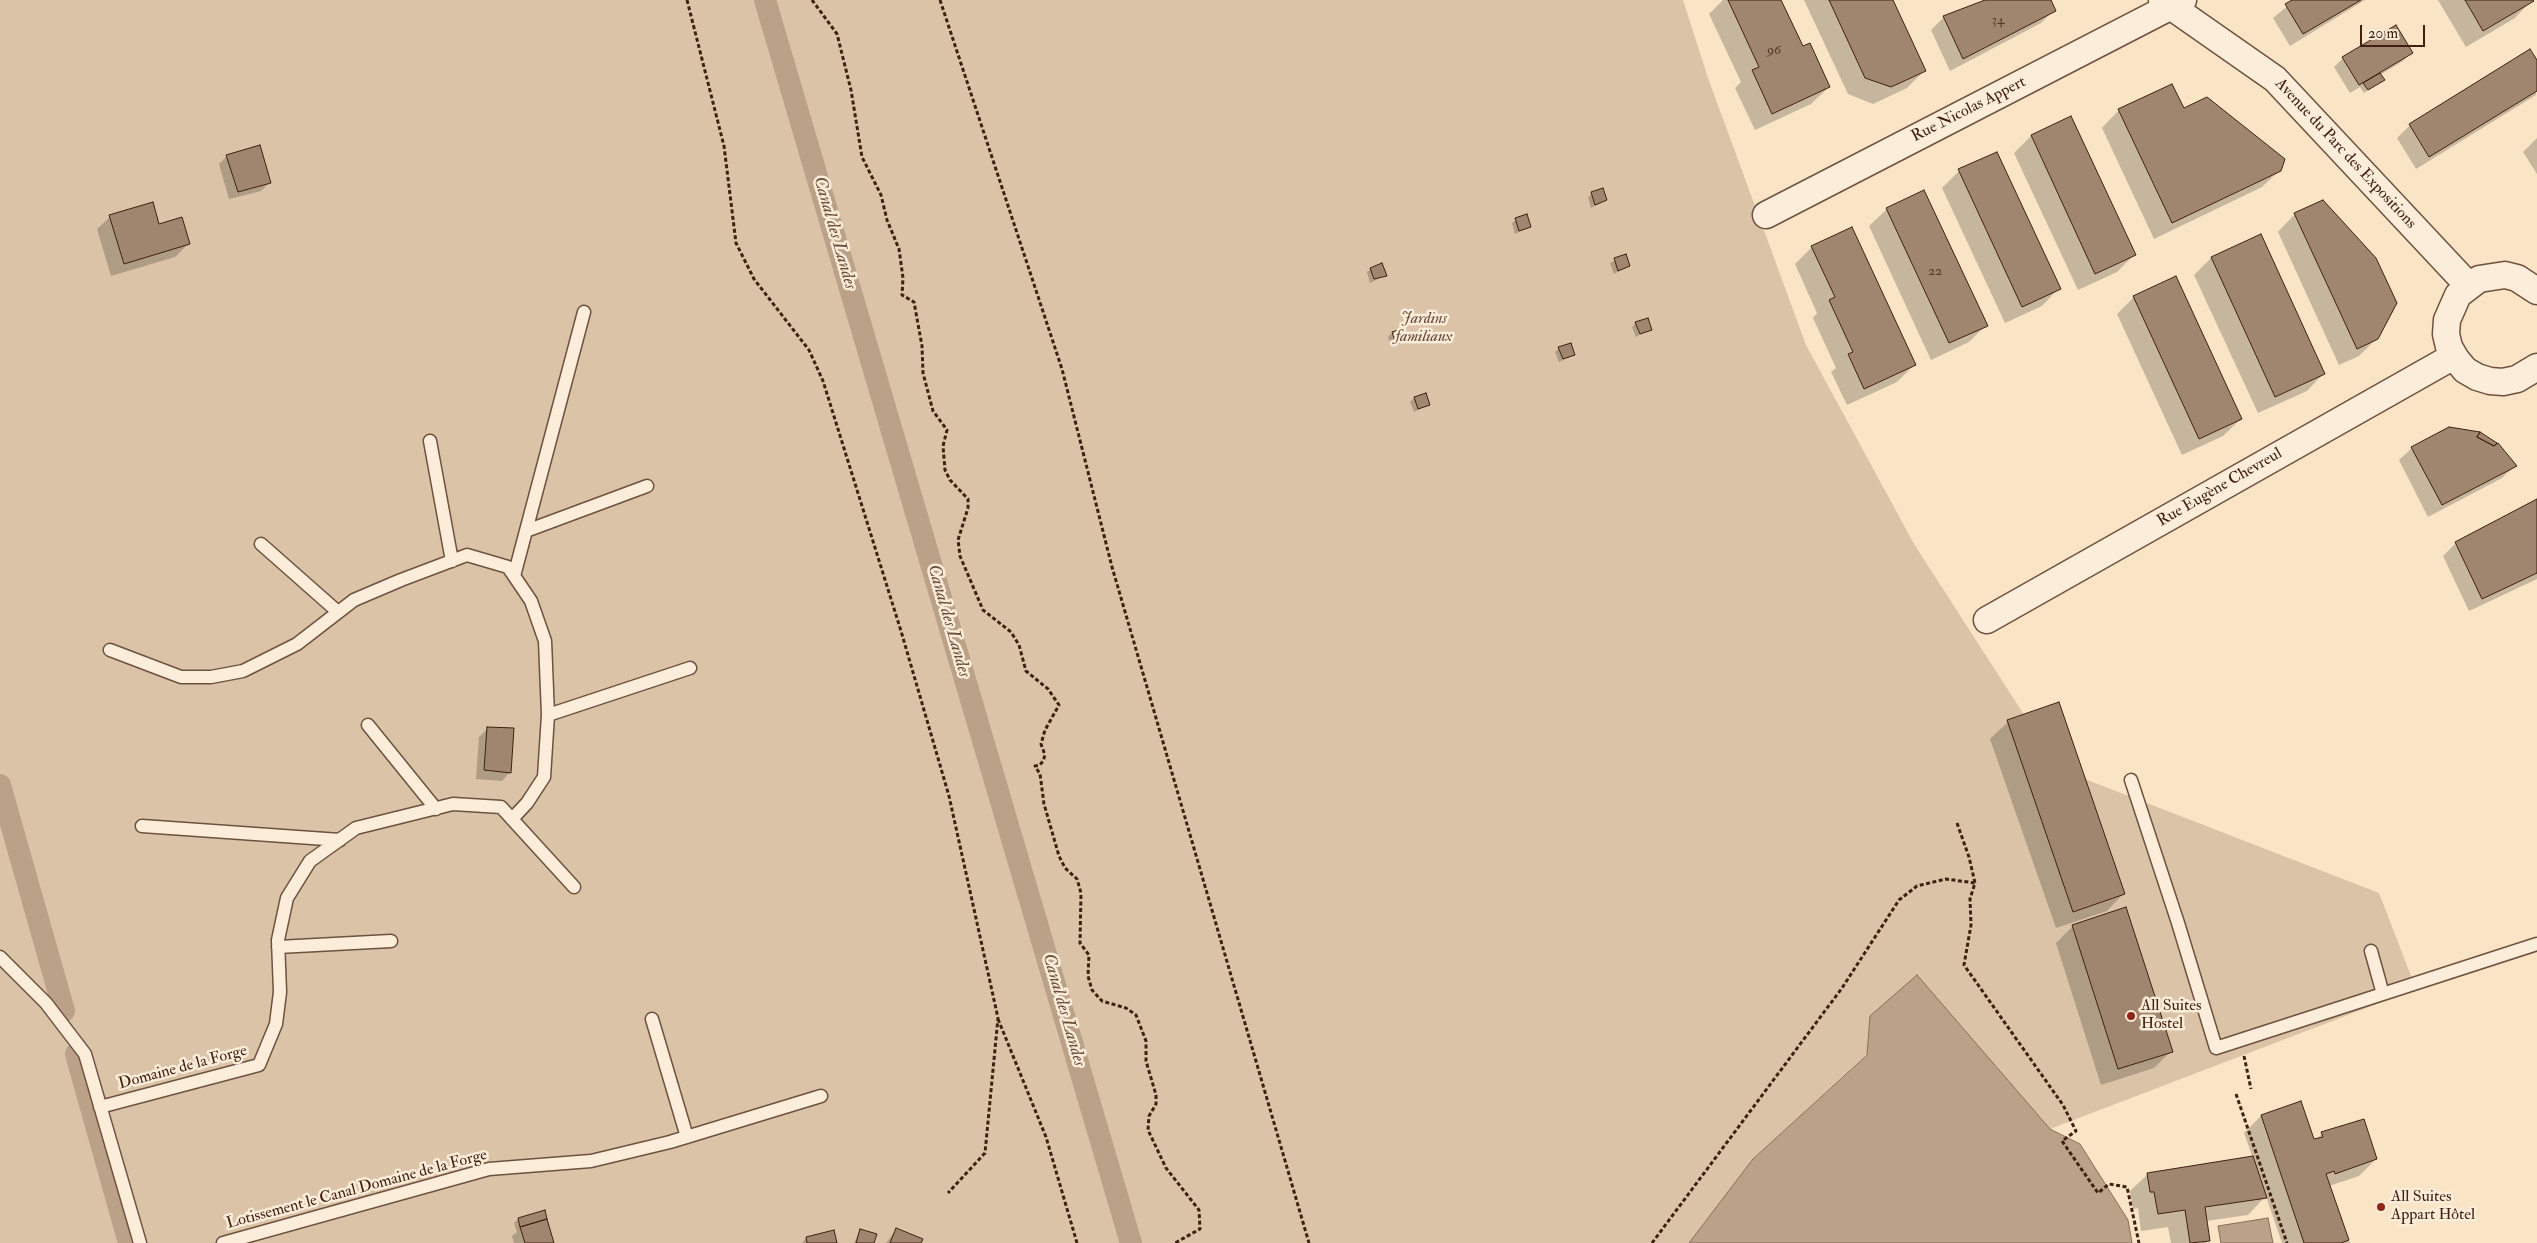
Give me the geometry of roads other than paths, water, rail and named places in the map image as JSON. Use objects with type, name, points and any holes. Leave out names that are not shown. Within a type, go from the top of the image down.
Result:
[{"type":"street","name":"Rue Nicolas Appert","points":[[1766,215],[2172,2]]},
{"type":"street","name":"Avenue du Parc des Expositions","points":[[2172,2],[2275,79],[2468,286]]},
{"type":"street","points":[[2534,376],[2490,381],[2477,377],[2465,370],[2454,356],[2446,334],[2446,320],[2458,295],[2468,286],[2492,276],[2505,275],[2517,278],[2537,290]]},
{"type":"street","name":"Rue Eugène Chevreul","points":[[1987,620],[2454,356]]},
{"type":"lane","points":[[514,576],[584,312]]},
{"type":"lane","points":[[430,441],[452,561]]},
{"type":"lane","points":[[526,531],[647,486]]},
{"type":"lane","points":[[261,544],[338,612]]},
{"type":"lane","points":[[110,650],[181,678],[211,677],[243,671],[296,644],[354,600],[467,555],[508,567],[531,601],[545,641],[548,714],[544,776],[527,803],[512,819]]},
{"type":"lane","points":[[548,714],[690,668]]},
{"type":"lane","points":[[368,725],[436,809]]},
{"type":"lane","points":[[2131,780],[2178,923],[2216,1048],[2537,944]]},
{"type":"lane","name":"Domaine de la Forge","points":[[100,1107],[259,1065],[276,1024],[280,992],[278,947],[287,898],[310,861],[356,828],[453,804],[501,807],[574,886]]},
{"type":"lane","points":[[142,826],[340,840]]},
{"type":"lane","points":[[278,947],[391,941]]},
{"type":"lane","points":[[2371,951],[2383,994]]},
{"type":"lane","points":[[0,957],[46,1003],[85,1054],[140,1243]]},
{"type":"lane","points":[[652,1019],[688,1137]]},
{"type":"lane","name":"Lotissement le Canal Domaine de la Forge","points":[[223,1243],[489,1169],[591,1161],[688,1137],[821,1096]]},
{"type":"waterway","name":"Canal des Landes","points":[[765,0],[1131,1243]]},
{"type":"waterway","points":[[0,785],[64,1011]]},
{"type":"waterway","points":[[76,1054],[129,1243]]},
{"type":"place","name":"All Suites Hostel","points":[[2131,1016]]},
{"type":"place","name":"All Suites Appart Hôtel","points":[[2381,1207]]},
{"type":"park label","name":"Jardins familiaux","points":[[1424,329]]}]
